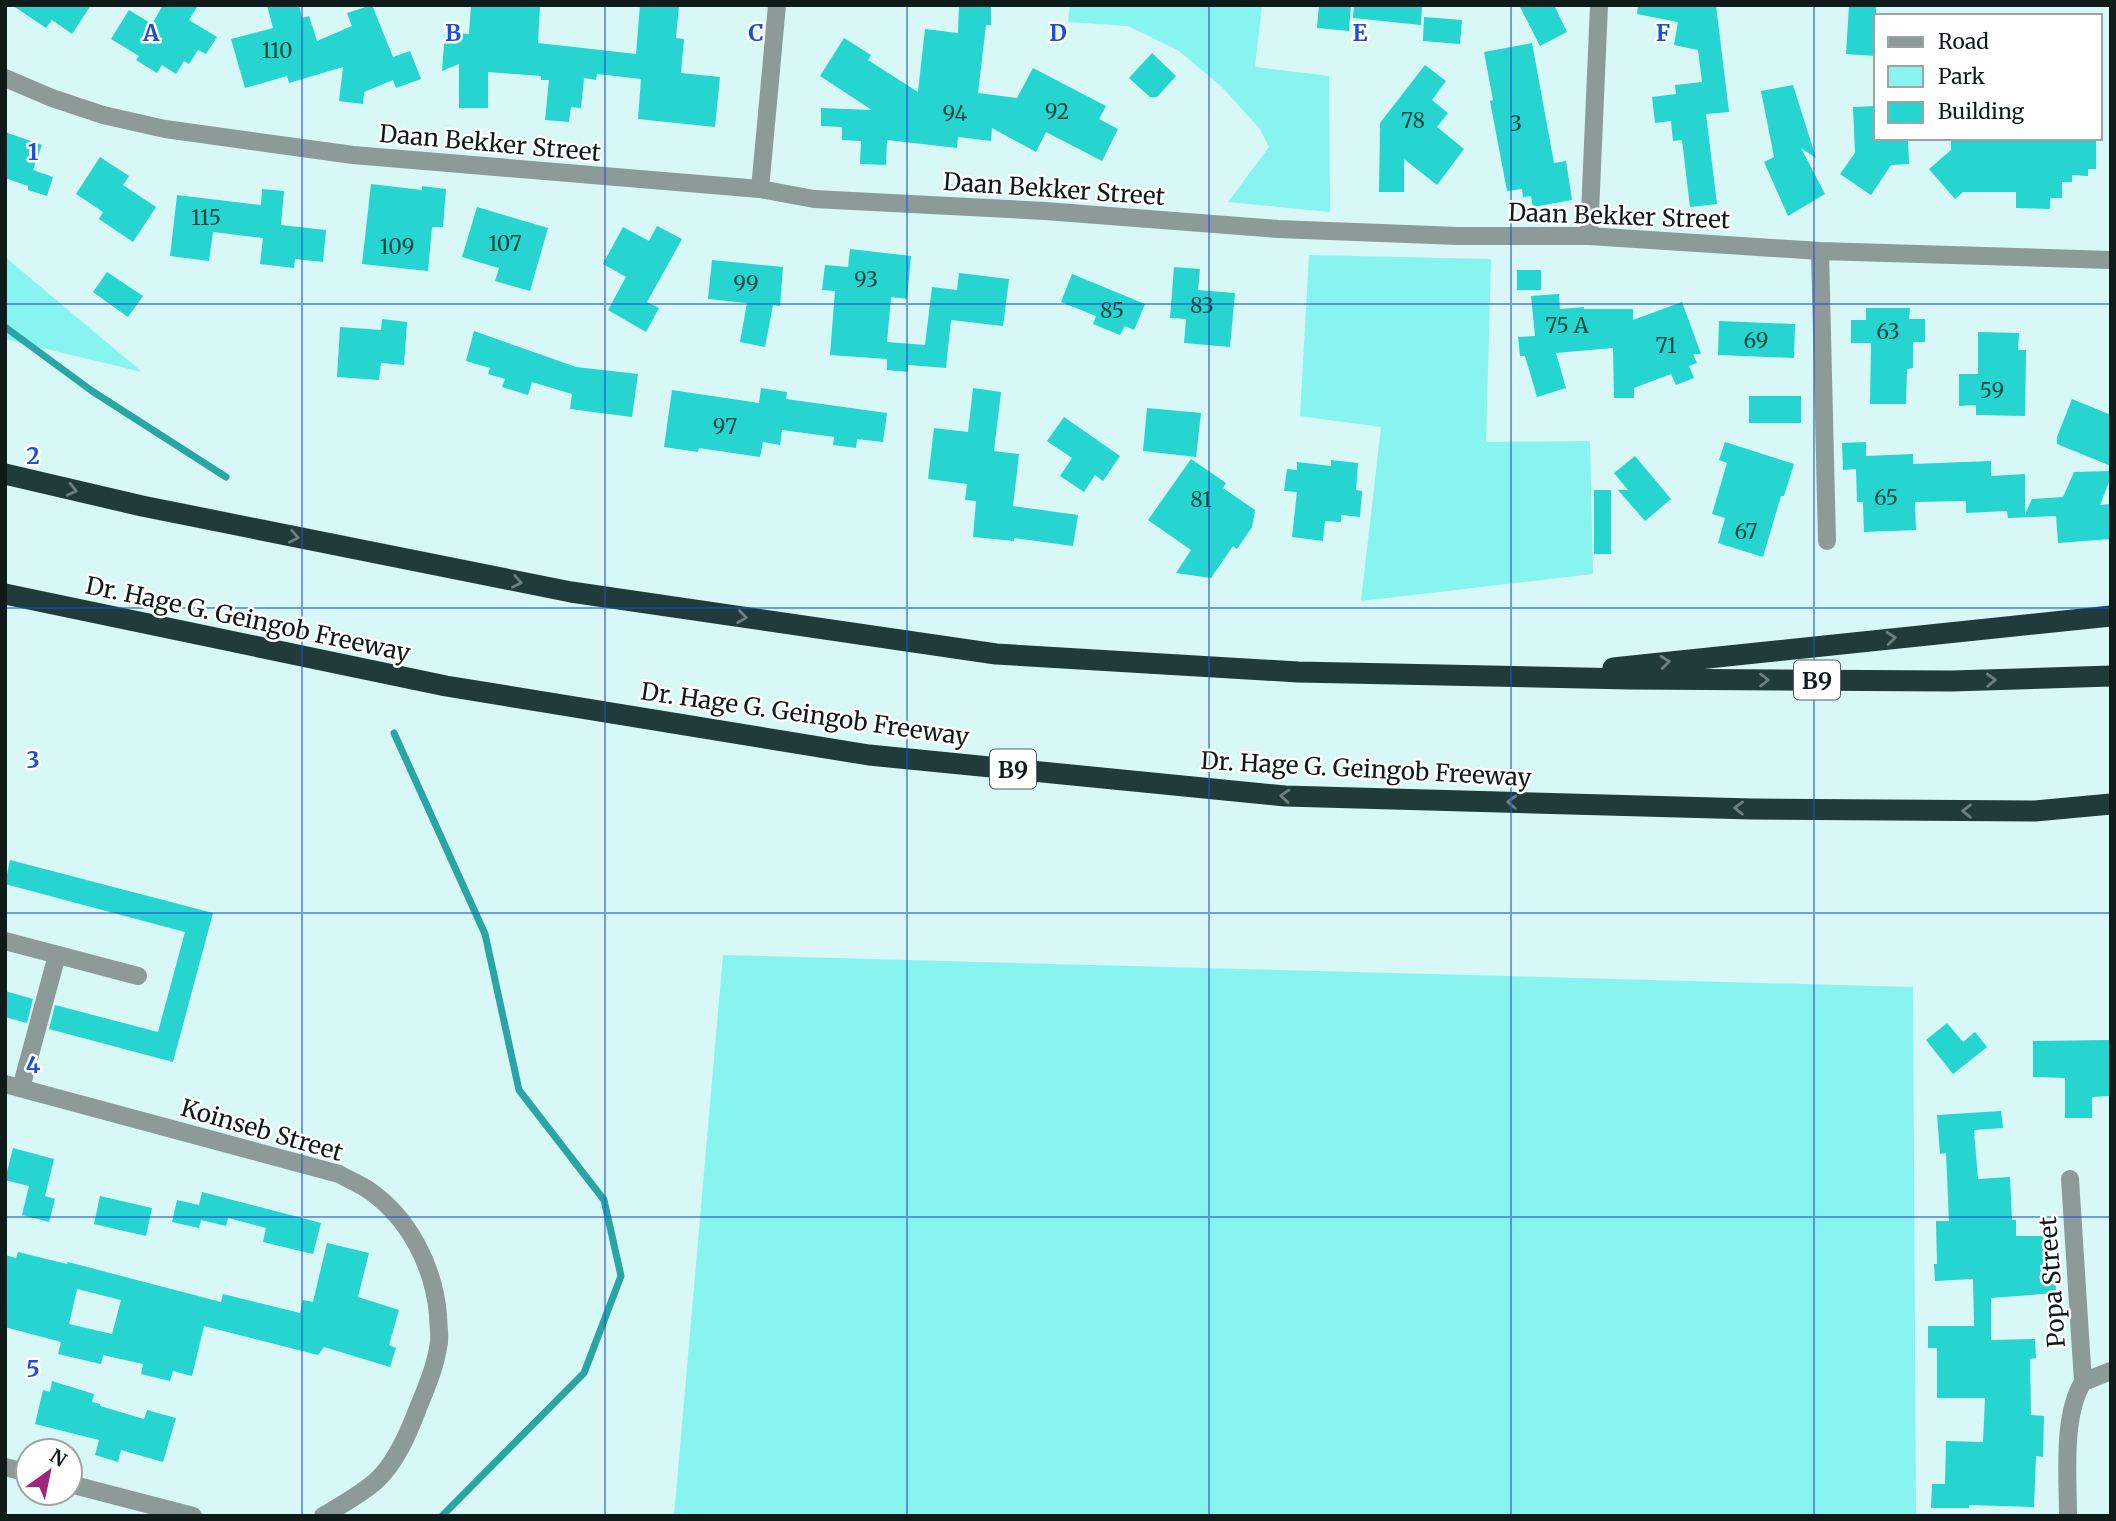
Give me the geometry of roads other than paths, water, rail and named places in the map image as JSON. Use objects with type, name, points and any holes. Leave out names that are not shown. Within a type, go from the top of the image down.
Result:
[{"type":"highway","name":"B9","points":[[5,474],[155,509],[571,592],[996,654],[1298,672],[1524,677],[1952,681],[2111,676]]},
{"type":"highway","name":"Dr. Hage G. Geingob Freeway","points":[[5,594],[446,686],[869,755],[1285,796],[1751,809],[2035,811],[2111,804]]},
{"type":"highway","points":[[1524,677],[2111,615]]},
{"type":"highway","points":[[2035,811],[2111,814]]},
{"type":"street","points":[[760,190],[777,5]]},
{"type":"street","points":[[1589,236],[1599,5]]},
{"type":"street","name":"Daan Bekker Street","points":[[5,78],[52,98],[103,115],[165,129],[353,155],[760,190],[814,199],[1045,211],[1278,229],[1458,236],[1589,236],[1820,251],[2111,260]]},
{"type":"street","points":[[1820,251],[1827,541]]},
{"type":"street","points":[[5,941],[138,976]]},
{"type":"street","points":[[13,1086],[57,955]]},
{"type":"street","name":"Koinseb Street","points":[[13,1086],[339,1174],[368,1190],[396,1214],[415,1242],[436,1291],[439,1339],[431,1375],[414,1419],[391,1463],[378,1480],[323,1516]]},
{"type":"street","name":"Popa Street","points":[[2070,1178],[2083,1382]]},
{"type":"street","points":[[2068,1516],[2074,1401],[2083,1382],[2111,1371]]},
{"type":"street","points":[[84,1488],[193,1516]]},
{"type":"waterway","points":[[5,327],[92,391],[226,477]]},
{"type":"waterway","points":[[394,733],[485,934],[519,1090],[604,1200],[621,1276],[584,1373],[442,1516]]}]
